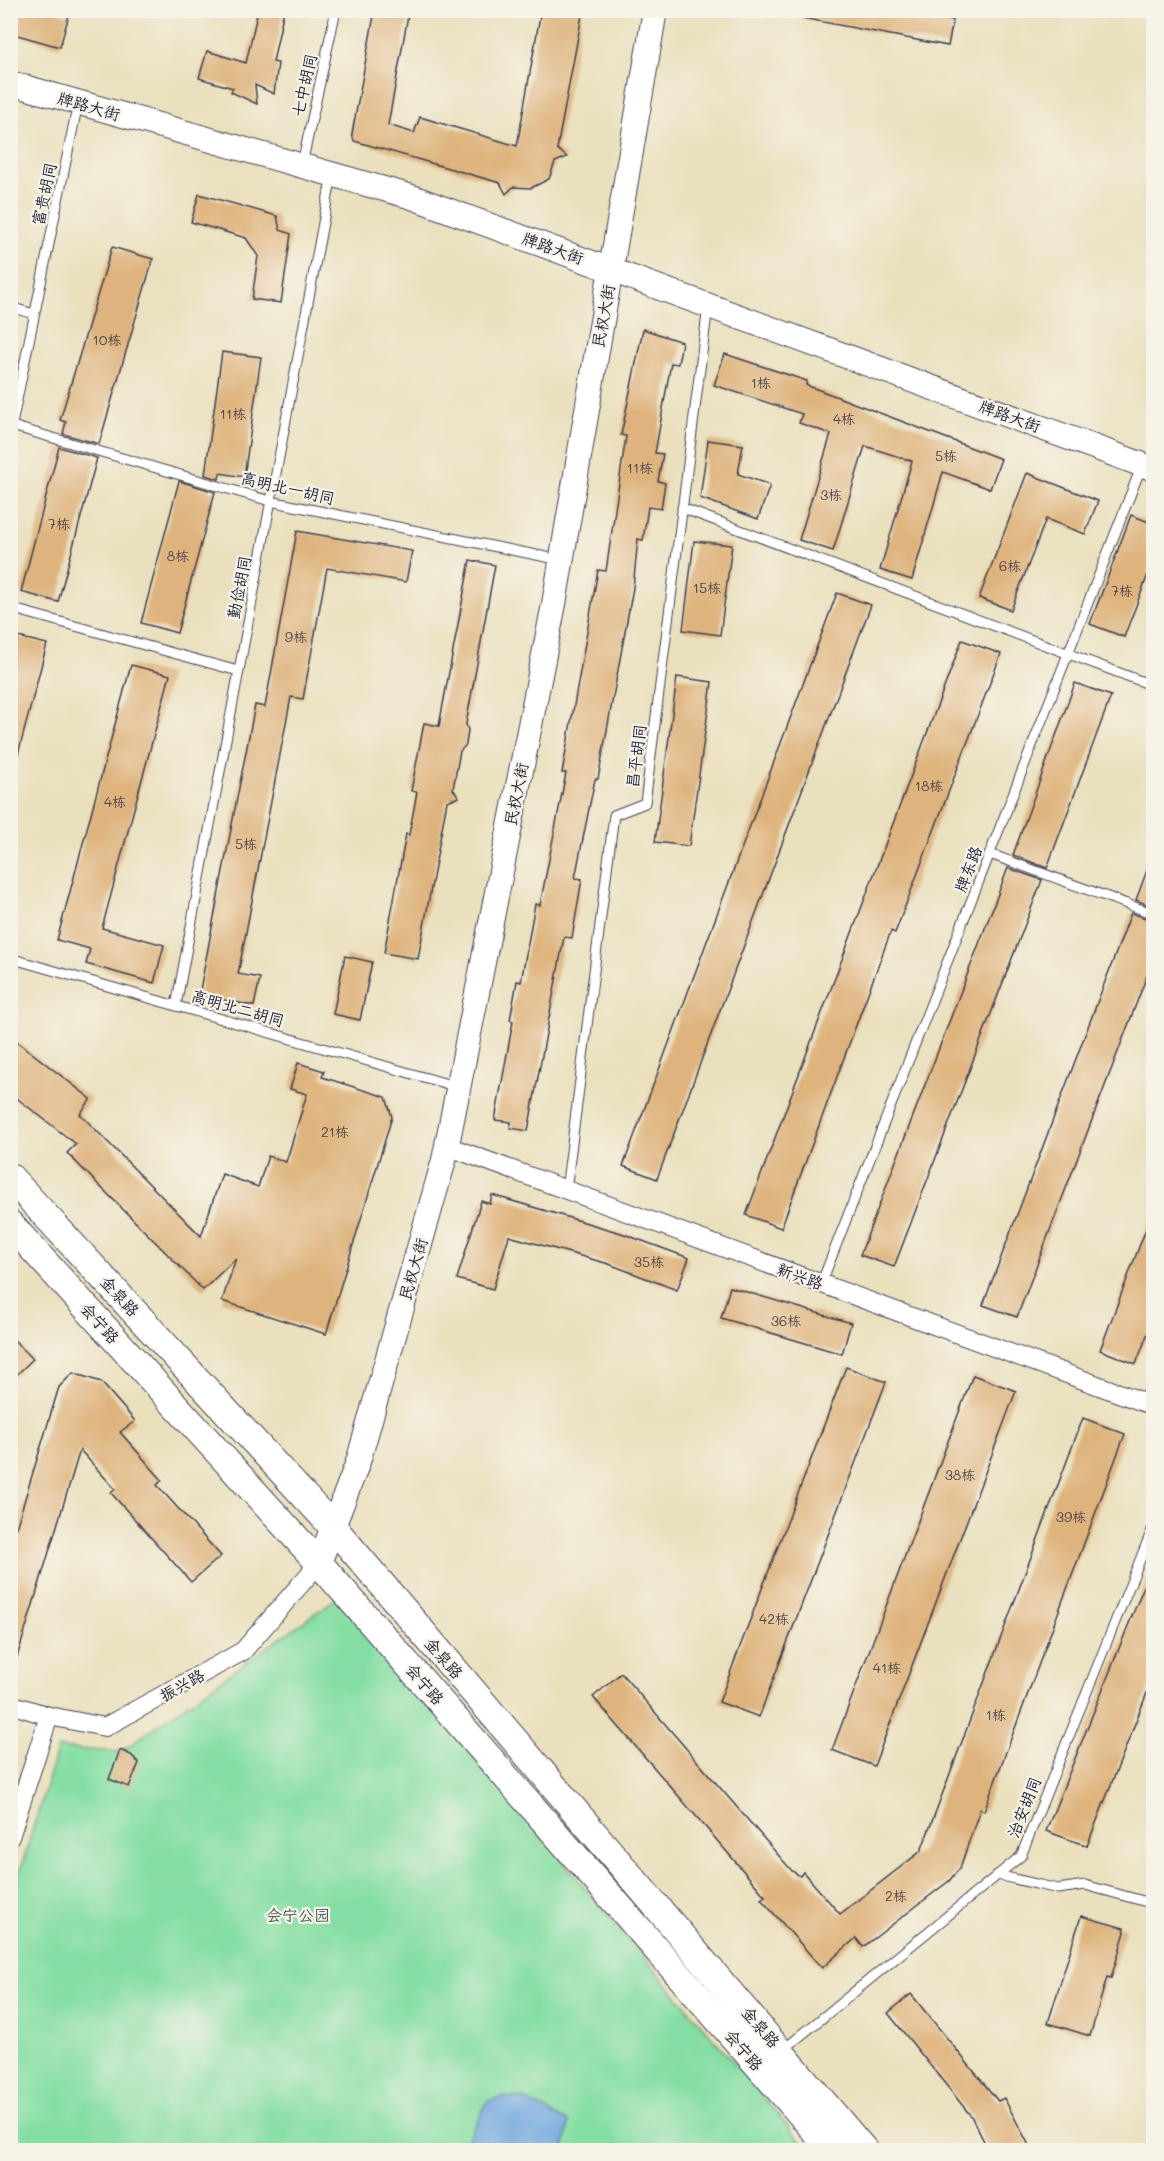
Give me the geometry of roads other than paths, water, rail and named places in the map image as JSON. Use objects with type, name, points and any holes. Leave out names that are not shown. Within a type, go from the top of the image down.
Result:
[{"type":"main road","name":"金泉路","points":[[10,1178],[333,1527],[771,2059],[864,2151]]},
{"type":"main road","name":"会宁路","points":[[10,1224],[771,2059],[832,2151]]},
{"type":"street","name":"民权大街","points":[[319,1563],[358,1462],[447,1146],[561,560],[655,10]]},
{"type":"street","name":"牌路大街","points":[[10,83],[412,197],[1148,467]]},
{"type":"street","name":"新兴路","points":[[447,1146],[1154,1406]]},
{"type":"street","name":"振兴路","points":[[10,1704],[49,1716],[105,1727],[243,1651],[319,1563]]},
{"type":"street","points":[[10,1837],[49,1716]]},
{"type":"lane","name":"七中胡同","points":[[302,166],[336,10]]},
{"type":"lane","name":"富贵胡同","points":[[11,429],[78,102]]},
{"type":"lane","name":"勤俭胡同","points":[[176,1006],[332,175]]},
{"type":"lane","name":"昌平胡同","points":[[566,1190],[614,815],[645,803],[708,304]]},
{"type":"lane","points":[[10,307],[34,314]]},
{"type":"lane","name":"高明北一胡同","points":[[11,429],[270,501],[561,560]]},
{"type":"lane","name":"牌东路","points":[[821,1284],[1067,654],[1148,467]]},
{"type":"lane","points":[[682,508],[1154,686]]},
{"type":"lane","points":[[10,608],[238,671]]},
{"type":"lane","points":[[990,854],[1154,914]]},
{"type":"lane","name":"高明北二胡同","points":[[10,958],[458,1087]]},
{"type":"lane","name":"治安胡同","points":[[771,2059],[1021,1856],[1154,1525]]},
{"type":"lane","points":[[997,1875],[1059,1889],[1085,1885],[1154,1904]]},
{"type":"water","points":[[503,2097],[523,2098],[569,2123],[564,2150],[462,2150],[488,2101]]},
{"type":"park label","name":"会宁公园","points":[[298,1915]]}]
